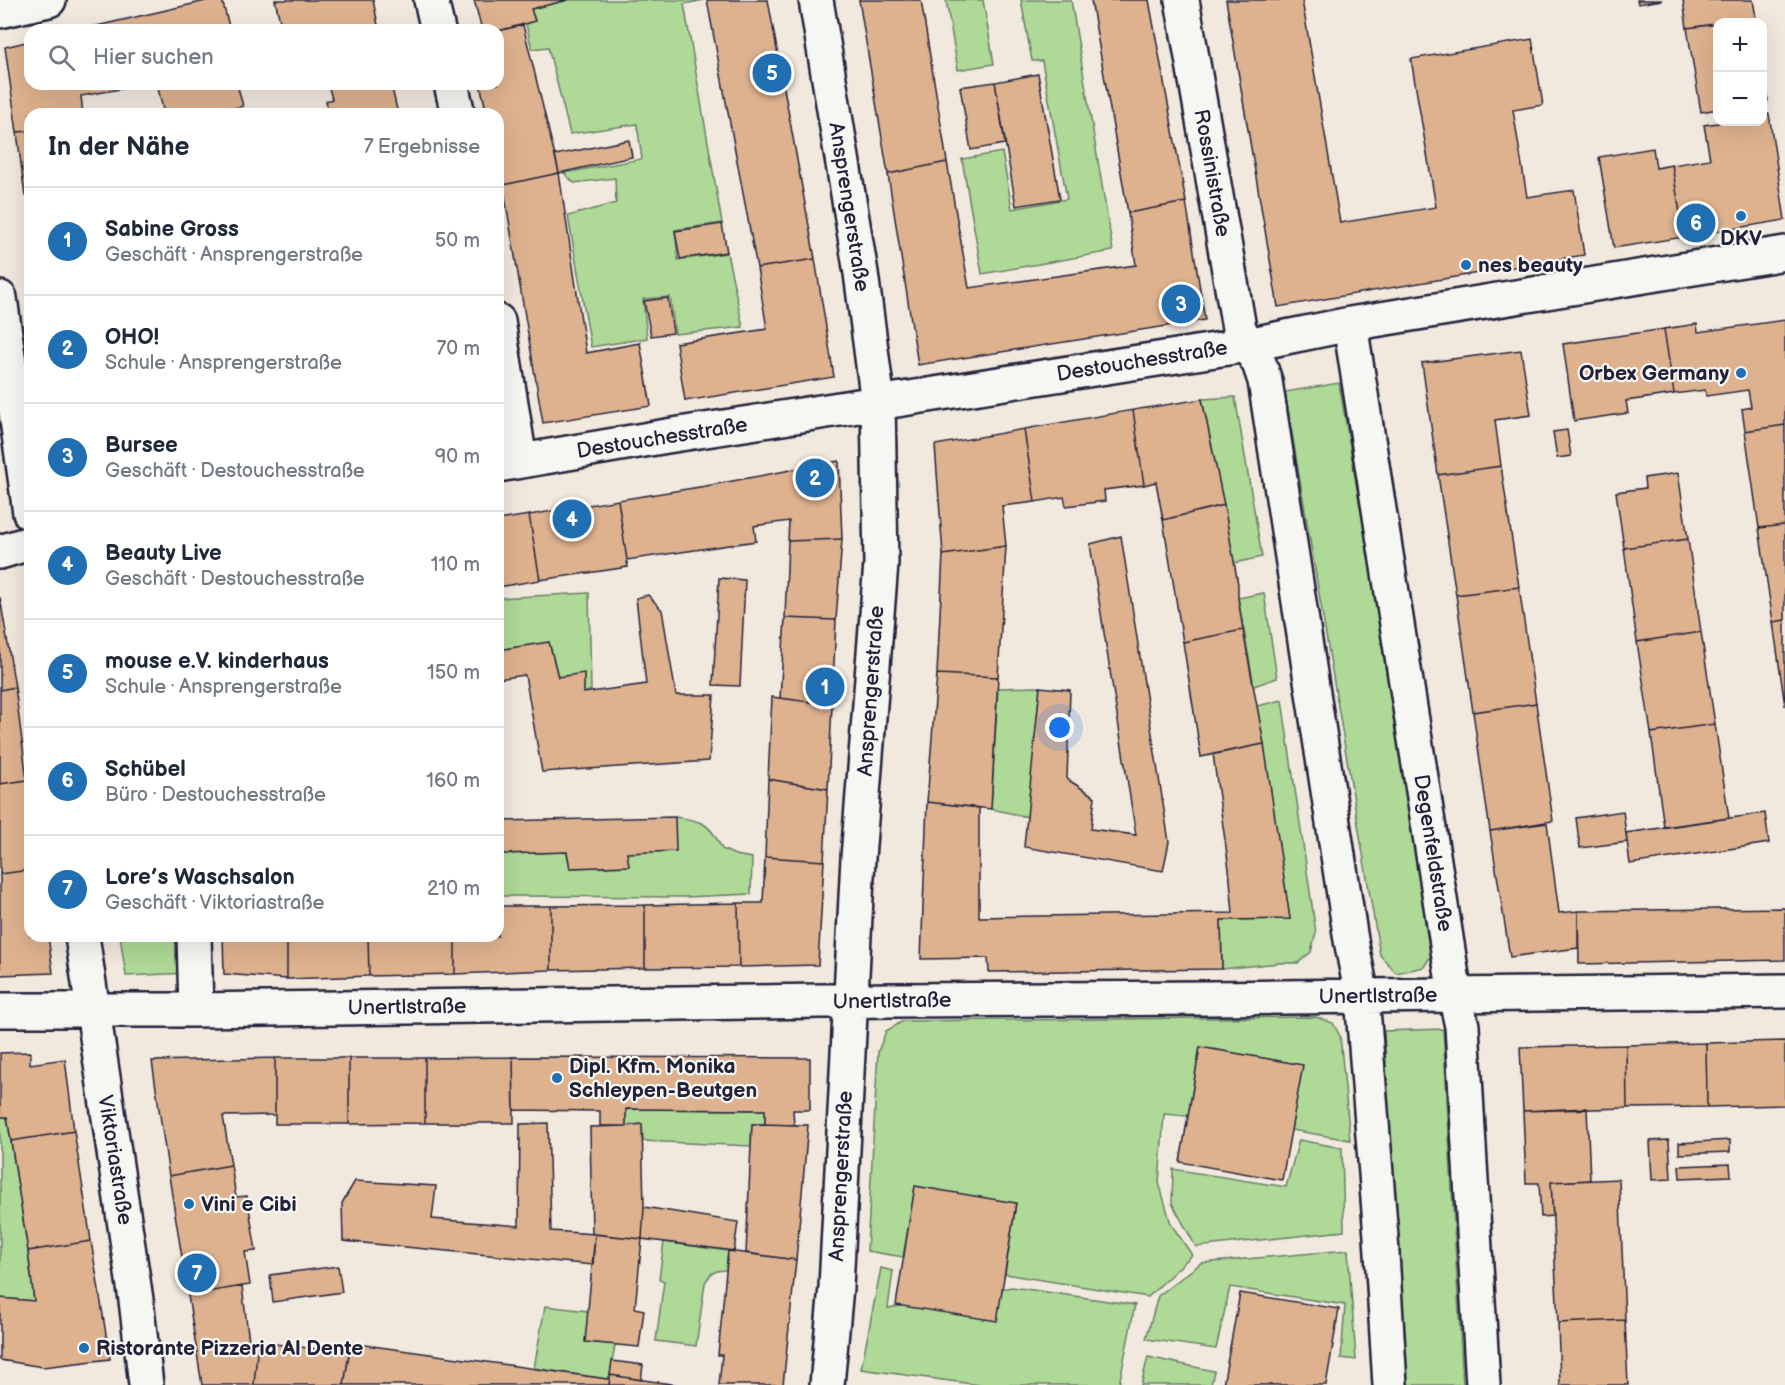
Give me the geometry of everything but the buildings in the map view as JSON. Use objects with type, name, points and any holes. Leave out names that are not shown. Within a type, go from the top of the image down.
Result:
[{"type":"street","points":[[0,11],[50,0]]},
{"type":"street","points":[[431,0],[437,24]]},
{"type":"street","name":"Ansprengerstraße","points":[[816,0],[861,273],[878,403],[881,563],[858,858],[836,1287],[827,1379]]},
{"type":"street","name":"Rossinistraße","points":[[1182,0],[1239,328],[1247,345]]},
{"type":"street","points":[[452,90],[457,108]]},
{"type":"street","name":"Destouchesstraße","points":[[509,463],[1247,345],[1350,324],[1785,253]]},
{"type":"street","points":[[0,298],[24,470]]},
{"type":"street","name":"Degenfeldstraße","points":[[1350,324],[1455,995],[1462,1026],[1483,1385]]},
{"type":"street","points":[[1247,345],[1259,363],[1265,381],[1362,996],[1390,1385]]},
{"type":"street","points":[[504,398],[509,463]]},
{"type":"street","points":[[0,552],[24,545]]},
{"type":"street","name":"Viktoriastraße","points":[[83,942],[136,1300],[146,1385]]},
{"type":"street","points":[[194,942],[196,1010]]},
{"type":"street","name":"Unertlstraße","points":[[0,1010],[196,1010],[1785,991]]},
{"type":"green space","points":[[568,0],[704,0],[684,4],[722,223],[675,230],[678,260],[727,253],[743,327],[675,334],[670,297],[643,299],[647,338],[591,347],[568,216],[616,203],[615,178],[574,183],[564,173],[642,159],[637,124],[570,134],[548,47],[532,49],[526,24],[535,21],[531,9]]},
{"type":"green space","points":[[946,0],[983,0],[994,64],[958,70]]},
{"type":"green space","points":[[1021,0],[1071,0],[1113,251],[982,274],[962,159],[1002,152],[1012,209],[1067,199],[1042,61],[1032,61]]},
{"type":"green space","points":[[1339,383],[1436,947],[1424,967],[1396,973],[1380,955],[1285,392]]},
{"type":"green space","points":[[1235,397],[1262,557],[1234,563],[1202,399]]},
{"type":"green space","points":[[589,593],[591,690],[584,693],[558,677],[549,642],[504,649],[504,598]]},
{"type":"green space","points":[[1264,593],[1277,678],[1254,686],[1238,598]]},
{"type":"green space","points":[[1040,687],[1028,817],[991,809],[998,688]]},
{"type":"green space","points":[[1282,700],[1316,933],[1311,952],[1298,963],[1222,969],[1221,920],[1290,919],[1257,706]]},
{"type":"green space","points":[[675,817],[699,822],[714,834],[722,849],[735,855],[752,858],[751,894],[686,897],[504,896],[504,854],[567,852],[570,868],[628,866],[627,853]]},
{"type":"green space","points":[[121,942],[185,942],[187,973],[126,976]]},
{"type":"green space","points":[[1316,1017],[1333,1023],[1340,1036],[1350,1140],[1291,1130],[1302,1065],[1200,1047],[1188,1116],[1164,1114],[1159,1183],[1171,1224],[1192,1255],[1148,1297],[1005,1274],[1016,1203],[915,1187],[903,1257],[867,1251],[878,1052],[886,1031],[903,1021]]},
{"type":"green space","points":[[1443,1029],[1463,1385],[1403,1385],[1384,1031]]},
{"type":"green space","points":[[626,1109],[765,1110],[765,1124],[752,1124],[751,1146],[643,1141],[642,1124],[626,1126]]},
{"type":"green space","points":[[0,1117],[7,1117],[34,1301],[0,1298]]},
{"type":"green space","points":[[1299,1140],[1342,1148],[1344,1231],[1196,1247],[1172,1203],[1173,1169],[1286,1187]]},
{"type":"green space","points":[[664,1242],[728,1251],[726,1270],[713,1273],[705,1283],[696,1346],[656,1341],[664,1281],[659,1279]]},
{"type":"green space","points":[[1348,1250],[1356,1360],[1341,1358],[1345,1305],[1230,1287],[1216,1349],[1146,1339],[1158,1296],[1201,1263]]},
{"type":"green space","points":[[881,1268],[893,1271],[888,1308],[1012,1287],[1135,1305],[1119,1385],[980,1385],[861,1369]]},
{"type":"green space","points":[[545,1306],[588,1311],[615,1345],[610,1375],[607,1379],[534,1368]]},
{"type":"green space","points":[[1148,1357],[1214,1371],[1211,1385],[1141,1385]]},
{"type":"place","name":"mouse e.V. kinderhaus","points":[[772,73]]},
{"type":"place","name":"DKV","points":[[1741,216]]},
{"type":"place","name":"Schübel","points":[[1696,223]]},
{"type":"place","name":"nes beauty","points":[[1466,265]]},
{"type":"place","name":"Bursee","points":[[1181,304]]},
{"type":"place","name":"Orbex Germany","points":[[1741,373]]},
{"type":"place","name":"OHO!","points":[[815,478]]},
{"type":"place","name":"Beauty Live","points":[[572,519]]},
{"type":"place","name":"Sabine Gross","points":[[825,687]]},
{"type":"place","name":"Dipl. Kfm. Monika Schleypen-Beutgen","points":[[557,1078]]},
{"type":"place","name":"Vini e Cibi","points":[[189,1204]]},
{"type":"place","name":"Lore’s Waschsalon","points":[[197,1273]]},
{"type":"place","name":"Ristorante Pizzeria Al Dente","points":[[84,1348]]}]
